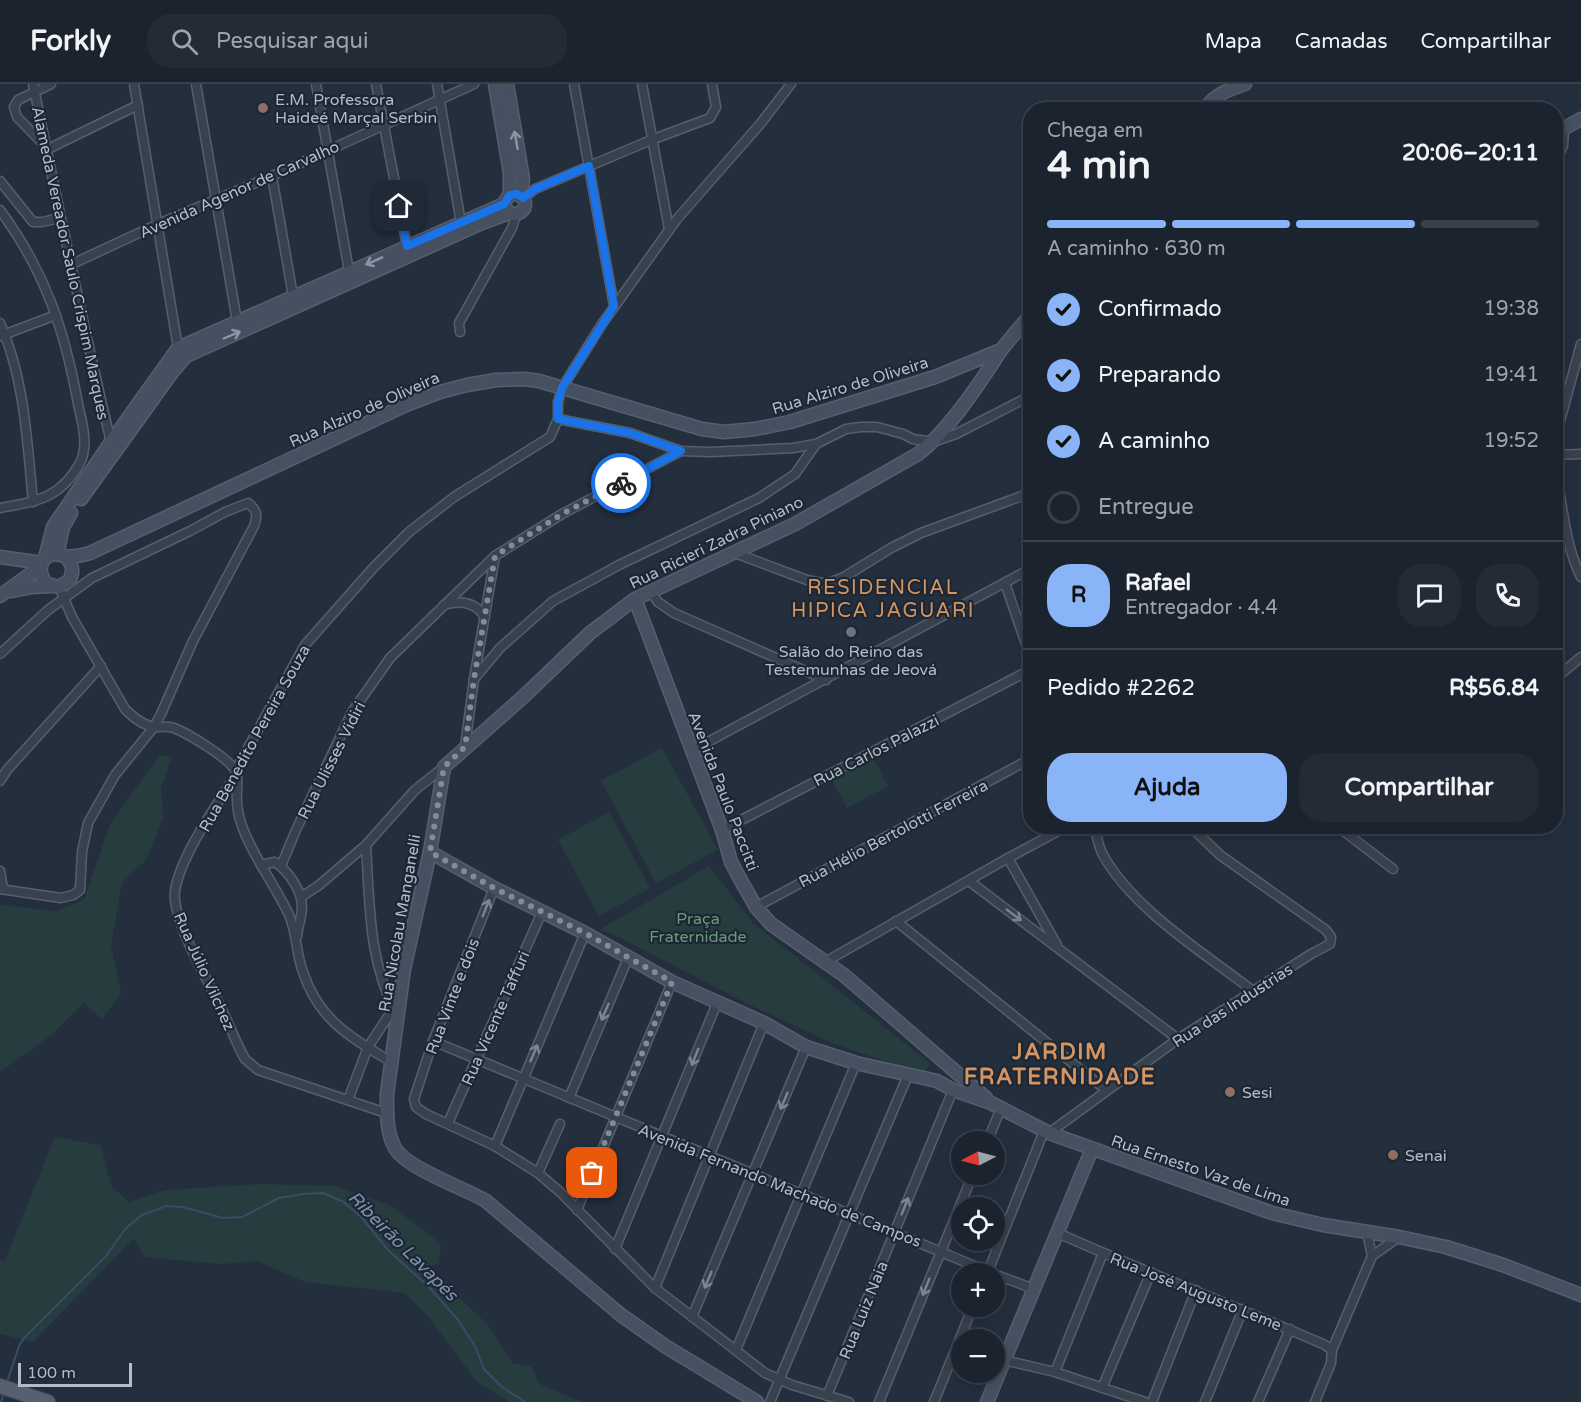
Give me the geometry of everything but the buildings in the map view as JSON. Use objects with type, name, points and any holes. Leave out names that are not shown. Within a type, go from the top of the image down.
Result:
[{"type":"main road","points":[[0,1386],[48,1402]]},
{"type":"street","points":[[51,84],[34,88],[18,100],[14,107],[15,113],[48,149],[138,105]]},
{"type":"street","points":[[134,84],[180,354],[66,520],[42,579],[58,590],[125,709],[135,718],[154,727],[173,728],[182,732],[218,754],[237,773],[237,799],[242,827],[290,917],[302,971],[318,1005],[340,1029],[393,1063]]},
{"type":"street","points":[[196,84],[237,321]]},
{"type":"street","points":[[316,84],[349,272]]},
{"type":"street","points":[[376,84],[407,246]]},
{"type":"street","points":[[437,84],[461,223]]},
{"type":"street","name":"Avenida Agenor de Carvalho","points":[[70,265],[158,224],[272,177],[474,84]]},
{"type":"street","points":[[460,332],[459,323],[512,228],[514,203],[495,84]]},
{"type":"street","points":[[4,594],[50,560],[53,527],[111,442],[180,354],[237,321],[407,246],[514,203],[523,179],[507,84]]},
{"type":"street","points":[[574,84],[614,306]]},
{"type":"street","points":[[642,84],[669,229]]},
{"type":"street","points":[[180,354],[193,352],[312,301],[482,223],[535,189],[710,118],[716,107],[712,84]]},
{"type":"street","name":"Rua Benedito Pereira Souza","points":[[178,880],[193,846],[237,773],[239,764],[305,645],[374,567],[409,532],[454,497],[541,445],[554,431],[562,388],[614,306],[669,229],[761,123],[791,84]]},
{"type":"street","points":[[1210,102],[1223,91],[1245,84]]},
{"type":"street","name":"Alameda Vereador Saulo Crispim Marques","points":[[34,88],[70,265],[111,442]]},
{"type":"street","points":[[1563,129],[1581,119]]},
{"type":"street","points":[[272,177],[293,296]]},
{"type":"street","points":[[0,181],[33,222],[60,218]]},
{"type":"street","points":[[0,210],[21,242],[48,292],[71,366],[84,432],[84,448],[79,464],[59,489],[52,495],[33,502],[0,508]]},
{"type":"street","points":[[2,335],[56,315]]},
{"type":"street","points":[[0,323],[20,385],[33,502]]},
{"type":"street","name":"Rua Alziro de Oliveira","points":[[0,557],[50,560],[90,553],[440,392],[496,380],[539,381],[702,429],[724,432],[755,429],[790,422],[926,380],[1002,350],[1023,324]]},
{"type":"street","points":[[1563,410],[1581,344]]},
{"type":"street","name":"Rua Ricieri Zadra Piniano","points":[[300,897],[313,890],[366,845],[408,797],[522,698],[590,633],[635,599],[795,524],[933,442],[987,373],[1002,350]]},
{"type":"street","points":[[558,419],[630,433],[681,451],[724,452],[793,448],[816,444],[846,429],[861,427],[876,427],[913,439],[933,442],[956,434],[1023,400]]},
{"type":"street","points":[[474,679],[500,648],[553,601],[619,565],[759,498],[795,474],[816,444]]},
{"type":"street","name":"Rua Ulisses Vidiri","points":[[281,867],[352,712],[390,658],[495,556],[562,514],[681,451]]},
{"type":"street","points":[[1563,455],[1581,454]]},
{"type":"street","points":[[735,553],[807,580],[831,582],[844,577],[891,548],[921,533],[1023,496]]},
{"type":"street","points":[[0,871],[1,889],[24,891],[48,898],[73,895],[80,890],[84,838],[92,814],[115,775],[154,727],[193,641],[254,526],[257,517],[256,509],[248,502],[92,578],[58,590],[32,587],[4,594]]},
{"type":"street","points":[[1563,510],[1575,566],[1581,577]]},
{"type":"street","name":"Rua Alziro de Oliveira","points":[[58,590],[90,553]]},
{"type":"street","points":[[465,747],[495,556]]},
{"type":"street","points":[[50,560],[72,565],[72,576]]},
{"type":"street","points":[[691,751],[826,681],[1023,573]]},
{"type":"street","points":[[1005,583],[1023,636]]},
{"type":"street","points":[[0,654],[58,590]]},
{"type":"street","points":[[650,591],[658,602],[674,613],[826,681]]},
{"type":"street","name":"Avenida Paulo Paccitti","points":[[635,599],[722,830],[731,862],[756,907],[771,924],[845,975],[996,1106]]},
{"type":"street","points":[[443,605],[472,604],[480,609],[485,617]]},
{"type":"street","points":[[1563,672],[1581,657]]},
{"type":"street","points":[[0,781],[101,666]]},
{"type":"street","name":"Rua Carlos Palazzi","points":[[722,830],[1023,674]]},
{"type":"street","name":"Rua Hélio Bertolotti Ferreira","points":[[756,907],[1023,763]]},
{"type":"street","name":"Rua Nicolau Manganelli","points":[[444,767],[430,852],[395,1014],[393,1063],[386,1113],[394,1147],[405,1159],[486,1201],[621,1315],[665,1346],[757,1402]]},
{"type":"street","points":[[825,962],[1053,834]]},
{"type":"street","points":[[1096,834],[1101,850],[1116,876],[1135,898],[1254,991]]},
{"type":"street","name":"Rua das Industrias","points":[[1047,1132],[1178,1039],[1330,944],[1331,937],[1326,930],[1220,855],[1198,834]]},
{"type":"street","points":[[1348,834],[1393,868]]},
{"type":"street","points":[[366,845],[374,949],[378,971],[395,1014],[368,1047],[348,1100],[386,1113]]},
{"type":"street","points":[[430,852],[494,888],[585,933],[672,982],[764,1023],[806,1047],[856,1064],[937,1081],[953,1090],[996,1106],[990,1131]]},
{"type":"street","points":[[1008,858],[1058,948]]},
{"type":"street","points":[[261,865],[271,862],[281,867],[288,873],[300,897],[302,909],[297,942]]},
{"type":"street","name":"Rua Júlio Vilchez","points":[[178,880],[175,892],[176,903],[183,929],[245,1059],[258,1070],[348,1100]]},
{"type":"street","points":[[969,881],[1178,1039]]},
{"type":"street","name":"Rua Vinte e dois","points":[[448,1123],[426,1114],[415,1105],[416,1095],[433,1041],[494,888]]},
{"type":"street","name":"Rua Vicente Taffuri","points":[[448,1123],[542,912]]},
{"type":"street","points":[[290,917],[298,924]]},
{"type":"street","points":[[896,921],[1106,1090]]},
{"type":"street","points":[[495,1146],[585,933]]},
{"type":"street","points":[[569,1098],[628,958]]},
{"type":"street","points":[[577,1210],[672,982]]},
{"type":"street","points":[[615,1249],[717,1003]]},
{"type":"street","points":[[655,1287],[764,1023]]},
{"type":"street","name":"Avenida Fernando Machado de Campos","points":[[433,1041],[967,1263]]},
{"type":"street","points":[[692,1317],[806,1047]]},
{"type":"street","points":[[937,1081],[943,1061]]},
{"type":"street","points":[[736,1350],[856,1064]]},
{"type":"street","points":[[770,1402],[908,1075]]},
{"type":"street","name":"Rua Luiz Naia","points":[[827,1396],[953,1090]]},
{"type":"street","name":"Rua Ernesto Vaz de Lima","points":[[996,1106],[1047,1132],[1272,1213],[1313,1223],[1399,1237],[1465,1253],[1581,1295]]},
{"type":"street","points":[[448,1123],[495,1146],[538,1173],[655,1287],[778,1380],[849,1402]]},
{"type":"street","points":[[538,1173],[560,1124]]},
{"type":"street","points":[[995,1263],[1047,1132]]},
{"type":"street","points":[[1092,1149],[1005,1360],[1055,1372],[1146,1402]]},
{"type":"street","points":[[879,1402],[968,1185]]},
{"type":"street","points":[[1367,1232],[1372,1256]]},
{"type":"street","name":"Rua José Augusto Leme","points":[[1058,1233],[1290,1329],[1325,1344],[1332,1350]]},
{"type":"street","points":[[1315,1402],[1331,1363],[1332,1350],[1372,1256],[1399,1237]]},
{"type":"street","points":[[1055,1372],[1102,1253]]},
{"type":"street","points":[[1102,1388],[1151,1272]]},
{"type":"street","name":"Avenida Fernando Machado de Campos","points":[[1005,1278],[1034,1289]]},
{"type":"street","points":[[1152,1402],[1196,1290]]},
{"type":"street","points":[[1205,1402],[1243,1310]]},
{"type":"street","points":[[934,1402],[969,1317]]},
{"type":"street","points":[[1258,1402],[1290,1329]]},
{"type":"street","points":[[987,1402],[995,1383]]},
{"type":"green space","points":[[662,748],[718,850],[656,883],[601,781]]},
{"type":"green space","points":[[160,755],[172,757],[161,788],[163,818],[146,860],[122,882],[111,946],[121,993],[102,1019],[84,1003],[50,1036],[0,1072],[0,905],[57,911],[84,900],[110,824]]},
{"type":"green space","points":[[873,758],[888,786],[847,808],[832,780]]},
{"type":"green space","points":[[609,812],[650,888],[599,916],[558,840]]},
{"type":"green space","name":"Praça Fraternidade","points":[[709,866],[753,923],[930,1063],[925,1075],[832,1043],[750,1005],[614,935],[599,930]]},
{"type":"green space","points":[[55,1137],[101,1145],[111,1186],[129,1202],[165,1190],[260,1184],[334,1186],[390,1205],[441,1244],[439,1263],[427,1267],[487,1324],[513,1363],[531,1366],[539,1384],[581,1402],[510,1402],[476,1381],[428,1316],[405,1293],[305,1282],[257,1261],[221,1264],[144,1257],[134,1238],[33,1342],[0,1334],[0,1260],[4,1262]]},
{"type":"waterway","name":"Ribeirão Lavapés","points":[[7,1382],[24,1338],[106,1256],[126,1228],[142,1215],[166,1206],[183,1207],[223,1218],[242,1217],[279,1198],[323,1193],[344,1202],[362,1218],[388,1250],[428,1286],[458,1320],[475,1346],[484,1369],[502,1387],[525,1402]]},
{"type":"waterway","name":"Ribeirão Lavapés","points":[[1,1402],[4,1393]]},
{"type":"way so far","points":[[592,1173],[672,982],[585,933],[494,888],[430,852],[444,767],[465,747],[495,556],[562,514],[621,483]]},
{"type":"place","name":"E.M. Professora Haideé Marçal Serbin","points":[[263,108]]},
{"type":"place","name":"Salão do Reino das Testemunhas de Jeová","points":[[851,632]]},
{"type":"place","name":"Sesi","points":[[1230,1092]]},
{"type":"place","name":"Senai","points":[[1393,1155]]},
{"type":"district","name":"RESIDENCIAL HIPICA JAGUARI","points":[[883,598]]},
{"type":"district","name":"JARDIM FRATERNIDADE","points":[[1060,1064]]},
{"type":"route","points":[[399,206],[407,246],[504,204],[510,195],[517,194],[523,198],[535,189],[589,166],[614,306],[562,388],[558,402],[558,419],[630,433],[681,451],[621,483]]}]
